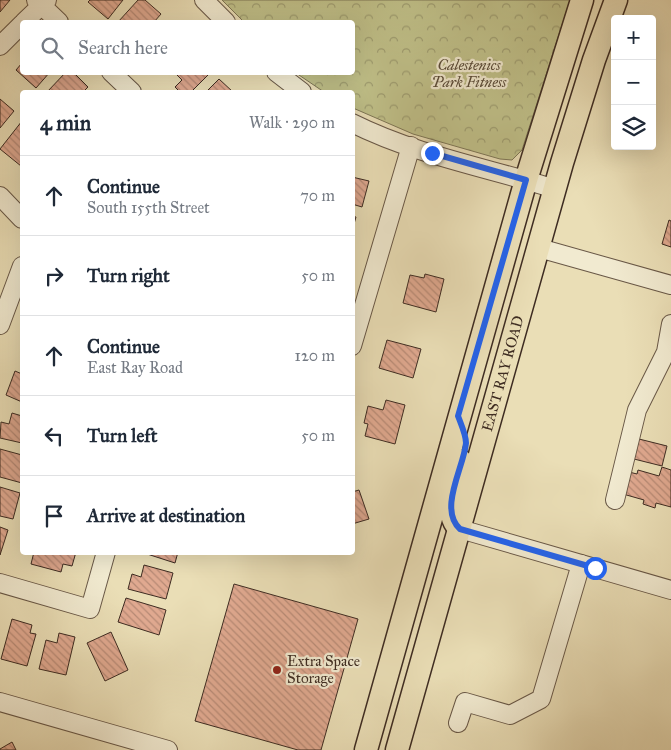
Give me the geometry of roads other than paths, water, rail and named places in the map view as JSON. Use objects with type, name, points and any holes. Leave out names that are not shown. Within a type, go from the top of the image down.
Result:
[{"type":"main road","name":"EAST RAY ROAD","points":[[366,750],[458,416],[526,180],[582,0]]},
{"type":"main road","name":"EAST RAY ROAD","points":[[397,750],[555,189],[594,60],[616,0]]},
{"type":"main road","points":[[458,416],[466,442],[452,496],[453,519],[460,529]]},
{"type":"street","points":[[204,0],[224,20]]},
{"type":"street","points":[[26,20],[42,2],[57,20]]},
{"type":"street","points":[[0,46],[20,26]]},
{"type":"street","points":[[114,75],[130,90]]},
{"type":"street","points":[[280,75],[299,90]]},
{"type":"street","points":[[355,125],[371,133],[411,146],[555,189]]},
{"type":"street","points":[[355,336],[411,146]]},
{"type":"street","points":[[0,196],[20,217]]},
{"type":"street","points":[[539,248],[671,285]]},
{"type":"street","points":[[0,325],[20,271]]},
{"type":"street","points":[[615,500],[638,410],[669,352],[671,324]]},
{"type":"street","points":[[460,529],[671,590]]},
{"type":"street","points":[[0,583],[90,609],[105,555]]},
{"type":"street","points":[[458,722],[465,702],[510,714],[541,699],[581,564]]},
{"type":"street","points":[[0,702],[148,747],[168,750]]},
{"type":"place","name":"Extra Space Storage","points":[[277,670]]},
{"type":"park label","name":"Calestenics Park Fitness","points":[[469,74]]}]
